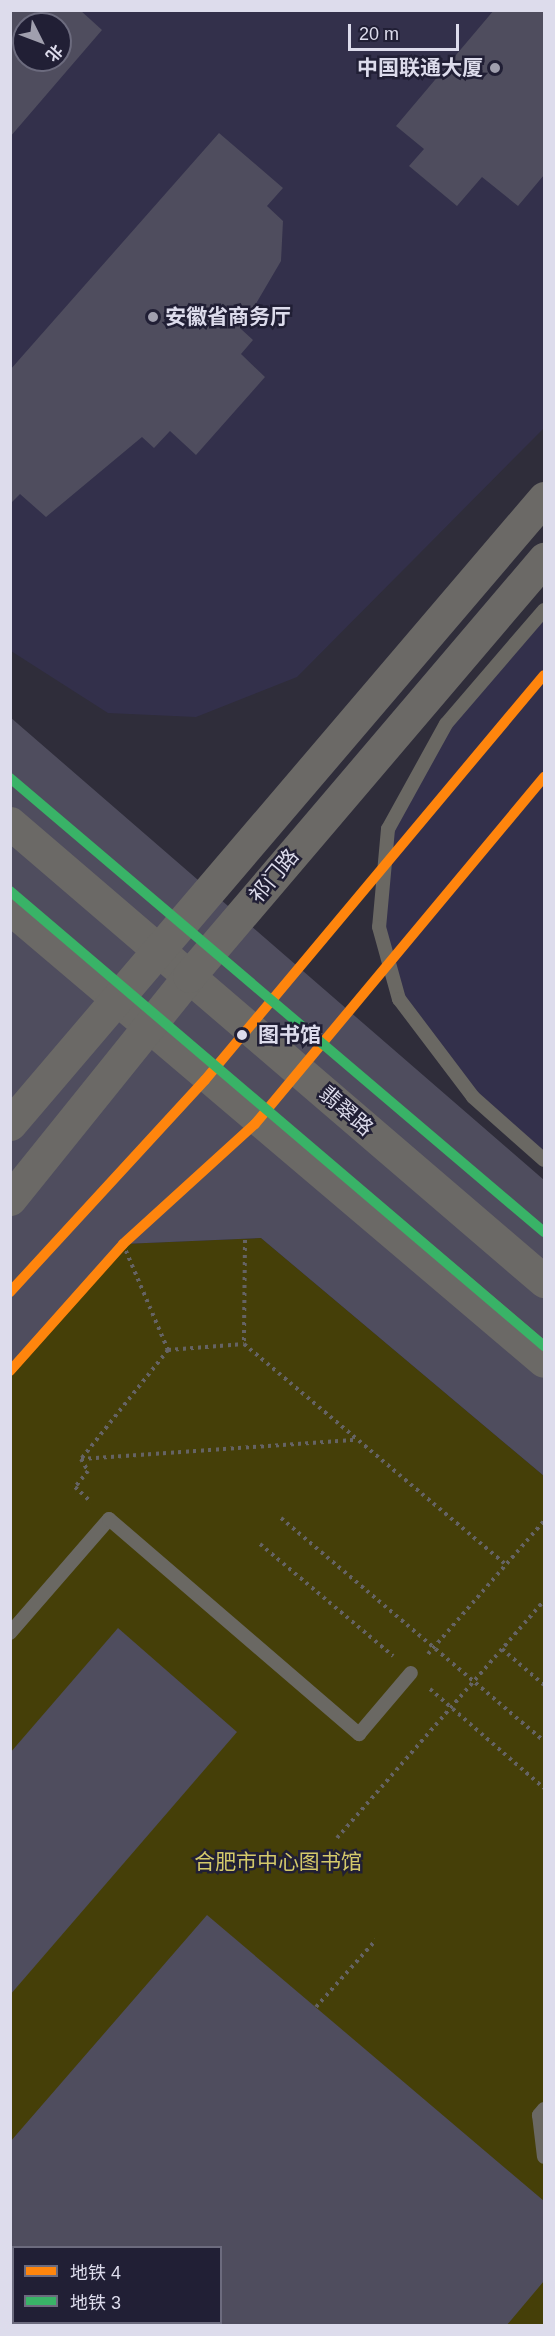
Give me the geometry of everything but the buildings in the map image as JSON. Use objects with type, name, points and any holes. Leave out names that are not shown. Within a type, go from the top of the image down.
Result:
[{"type":"main road","name":"祁门路","points":[[10,1124],[544,498]]},
{"type":"main road","name":"祁门路","points":[[10,1199],[148,1025],[544,559]]},
{"type":"main road","name":"翡翠路","points":[[10,823],[544,1281]]},
{"type":"main road","points":[[10,908],[544,1361]]},
{"type":"lane","points":[[544,610],[446,724],[388,829],[379,927],[399,999],[472,1098],[544,1160]]},
{"type":"lane","points":[[10,1634],[109,1519],[359,1734],[411,1672]]},
{"type":"lane","points":[[544,2109],[539,2115],[544,2157]]},
{"type":"path","points":[[244,1344],[245,1240]]},
{"type":"path","points":[[123,1244],[168,1350]]},
{"type":"path","points":[[81,1459],[168,1350],[244,1344],[506,1565]]},
{"type":"path","points":[[81,1459],[356,1440]]},
{"type":"path","points":[[81,1459],[88,1471],[75,1487],[109,1519]]},
{"type":"path","points":[[281,1518],[544,1741]]},
{"type":"path","points":[[411,1672],[544,1521]]},
{"type":"path","points":[[260,1544],[362,1629]]},
{"type":"path","points":[[337,1838],[544,1601]]},
{"type":"path","points":[[502,1648],[544,1685]]},
{"type":"path","points":[[492,1743],[544,1788]]},
{"type":"path","points":[[316,2007],[375,1940]]},
{"type":"shaded area","points":[[10,11],[544,11],[544,428],[297,677],[196,717],[108,713],[11,651]]},
{"type":"shaded area","points":[[544,610],[544,1160],[473,1097],[399,999],[379,927],[388,829],[446,724]]},
{"type":"green space","name":"合肥市中心图书馆","points":[[261,1238],[544,1476],[544,2325],[11,2326],[11,1371],[123,1244]]},
{"type":"metro line","name":"4","points":[[10,1292],[205,1080],[544,675]]},
{"type":"metro line","name":"4","points":[[10,1371],[123,1244],[255,1124],[544,777]]},
{"type":"metro line","name":"3","points":[[10,778],[544,1232]]},
{"type":"metro line","name":"3","points":[[10,891],[544,1346]]},
{"type":"place","name":"中国联通大厦","points":[[495,68]]},
{"type":"place","name":"安徽省商务厅","points":[[153,317]]},
{"type":"place","name":"图书馆","points":[[242,1035]]}]
